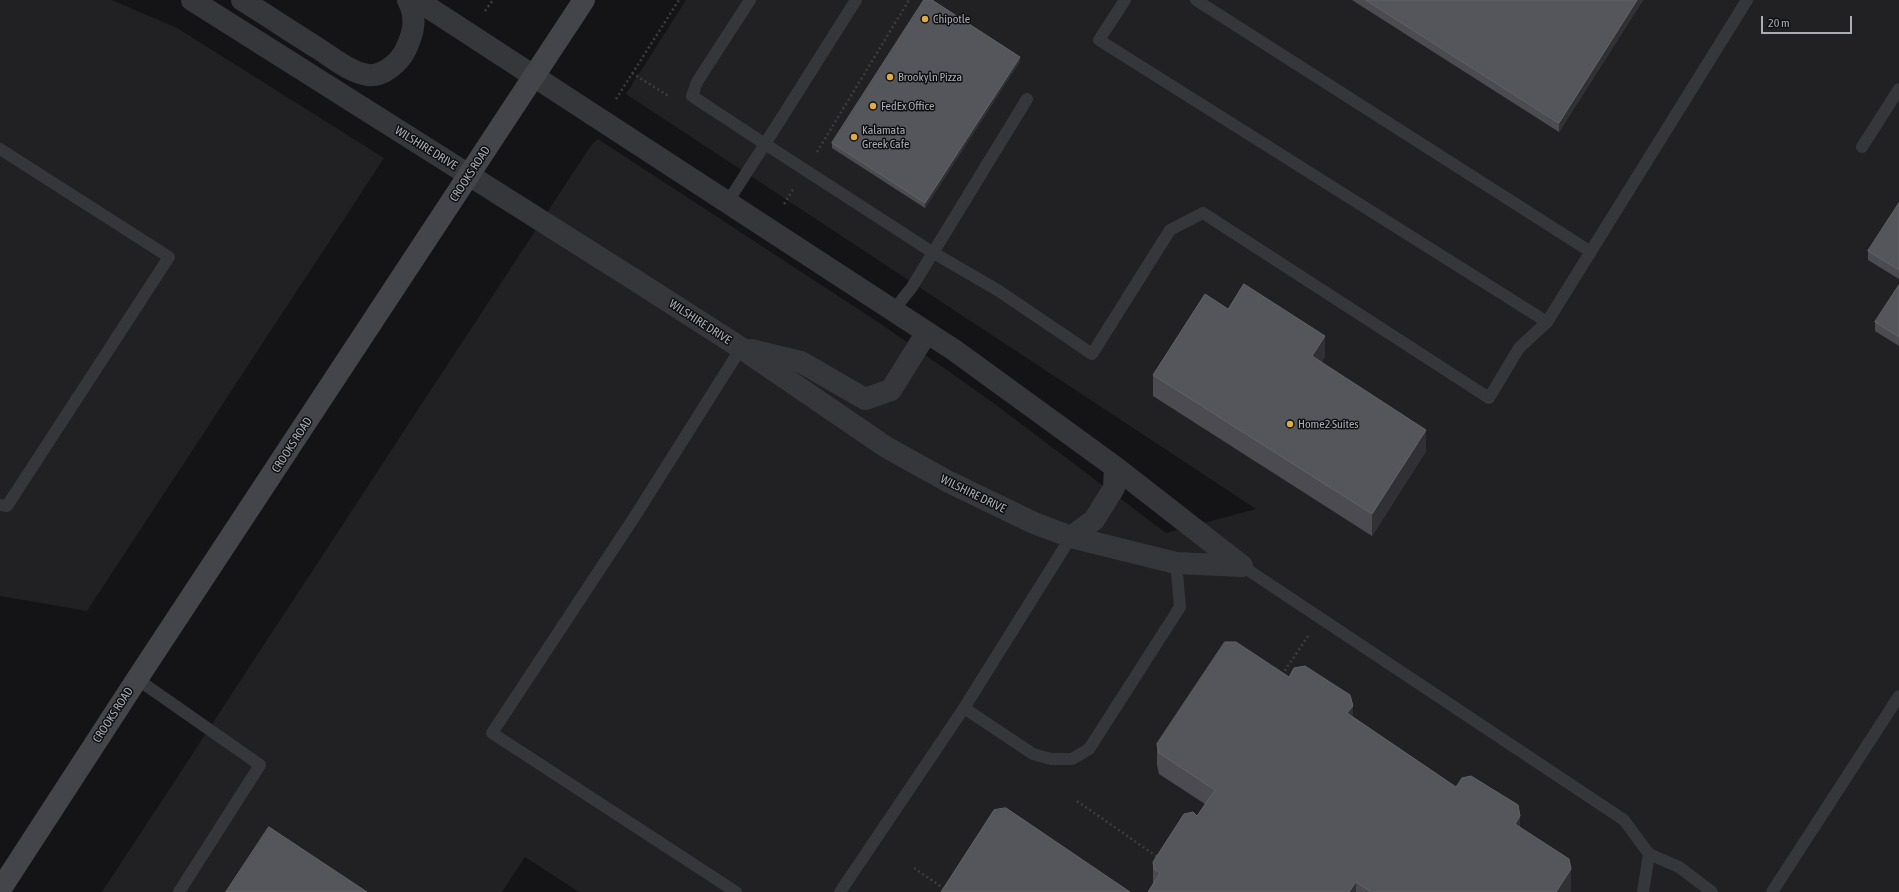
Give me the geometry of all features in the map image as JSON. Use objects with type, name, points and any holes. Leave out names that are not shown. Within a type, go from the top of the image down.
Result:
[{"type":"main road","name":"CROOKS ROAD","points":[[0,890],[137,679],[584,0]]},
{"type":"street","name":"WILSHIRE DRIVE","points":[[192,0],[470,175],[740,348],[886,447],[949,482],[1034,523],[1071,537],[1176,563],[1242,566]]},
{"type":"street","points":[[242,0],[339,62],[368,75],[379,75],[397,62],[404,54],[414,32],[415,19],[408,0]]},
{"type":"street","points":[[417,0],[954,350],[1115,467],[1242,566]]},
{"type":"street","name":"WILSHIRE DRIVE","points":[[740,348],[801,362],[865,399],[891,390],[927,332]]},
{"type":"street","points":[[1071,537],[1094,520],[1102,508],[1114,488],[1115,467]]},
{"type":"lane","points":[[750,0],[697,82],[692,96],[932,252],[999,292],[1092,354],[1170,230],[1203,214],[1488,398],[1519,348],[1547,322],[1747,0]]},
{"type":"lane","points":[[727,203],[856,0]]},
{"type":"lane","points":[[1125,0],[1099,40],[1547,322]]},
{"type":"lane","points":[[1196,0],[1591,252]]},
{"type":"lane","points":[[1862,148],[1899,89]]},
{"type":"lane","points":[[893,311],[912,287],[932,252],[1027,99]]},
{"type":"lane","points":[[0,149],[169,257],[8,506],[0,505]]},
{"type":"lane","points":[[736,892],[492,733],[636,513],[740,348]]},
{"type":"lane","points":[[840,892],[964,708],[1071,537]]},
{"type":"lane","points":[[964,708],[1033,754],[1051,759],[1072,759],[1089,749],[1180,608],[1176,563]]},
{"type":"lane","points":[[1242,566],[1624,820],[1649,854],[1679,866],[1712,892]]},
{"type":"lane","points":[[137,679],[260,765],[178,892]]},
{"type":"lane","points":[[1772,892],[1899,696]]},
{"type":"lane","points":[[1643,892],[1649,854]]},
{"type":"path","points":[[483,15],[493,0]]},
{"type":"path","points":[[612,104],[679,0]]},
{"type":"path","points":[[813,157],[909,0]]},
{"type":"path","points":[[632,73],[672,98]]},
{"type":"path","points":[[784,204],[796,184]]},
{"type":"path","points":[[1277,682],[1308,636]]},
{"type":"path","points":[[1077,801],[1160,858]]},
{"type":"path","points":[[914,868],[949,892]]},
{"type":"shaded area","points":[[0,0],[112,0],[177,28],[384,158],[87,611],[0,596]]},
{"type":"shaded area","points":[[686,0],[1899,0],[1899,892],[579,892],[525,857],[502,892],[102,892],[592,144],[598,139],[881,324],[988,399],[1166,533],[1256,509],[626,94]]},
{"type":"building","points":[[924,0],[932,0],[1020,57],[925,203],[832,143]]},
{"type":"building","points":[[1366,0],[1637,0],[1559,123]]},
{"type":"building","points":[[1899,203],[1899,270],[1868,251]]},
{"type":"building","name":"Home2 Suites","points":[[1244,284],[1325,336],[1312,356],[1426,430],[1372,514],[1153,375],[1205,294],[1228,309]]},
{"type":"building","points":[[1899,285],[1899,337],[1875,322]]},
{"type":"building","points":[[1225,642],[1236,642],[1289,677],[1294,668],[1305,666],[1350,695],[1353,706],[1347,713],[1456,787],[1462,778],[1471,776],[1518,805],[1520,816],[1515,824],[1569,859],[1571,869],[1556,892],[1371,892],[1356,882],[1349,892],[1148,892],[1160,873],[1154,869],[1153,862],[1184,814],[1193,812],[1197,816],[1215,790],[1159,753],[1157,744]]},
{"type":"building","points":[[1006,808],[1130,892],[941,892],[994,810]]},
{"type":"building","points":[[269,827],[367,892],[226,892]]},
{"type":"place","name":"Chipotle","points":[[925,19]]},
{"type":"place","name":"Brookyln Pizza","points":[[890,77]]},
{"type":"place","name":"FedEx Office","points":[[873,106]]},
{"type":"place","name":"Kalamata Greek Cafe","points":[[854,137]]},
{"type":"place","name":"Home2 Suites","points":[[1290,424]]}]
